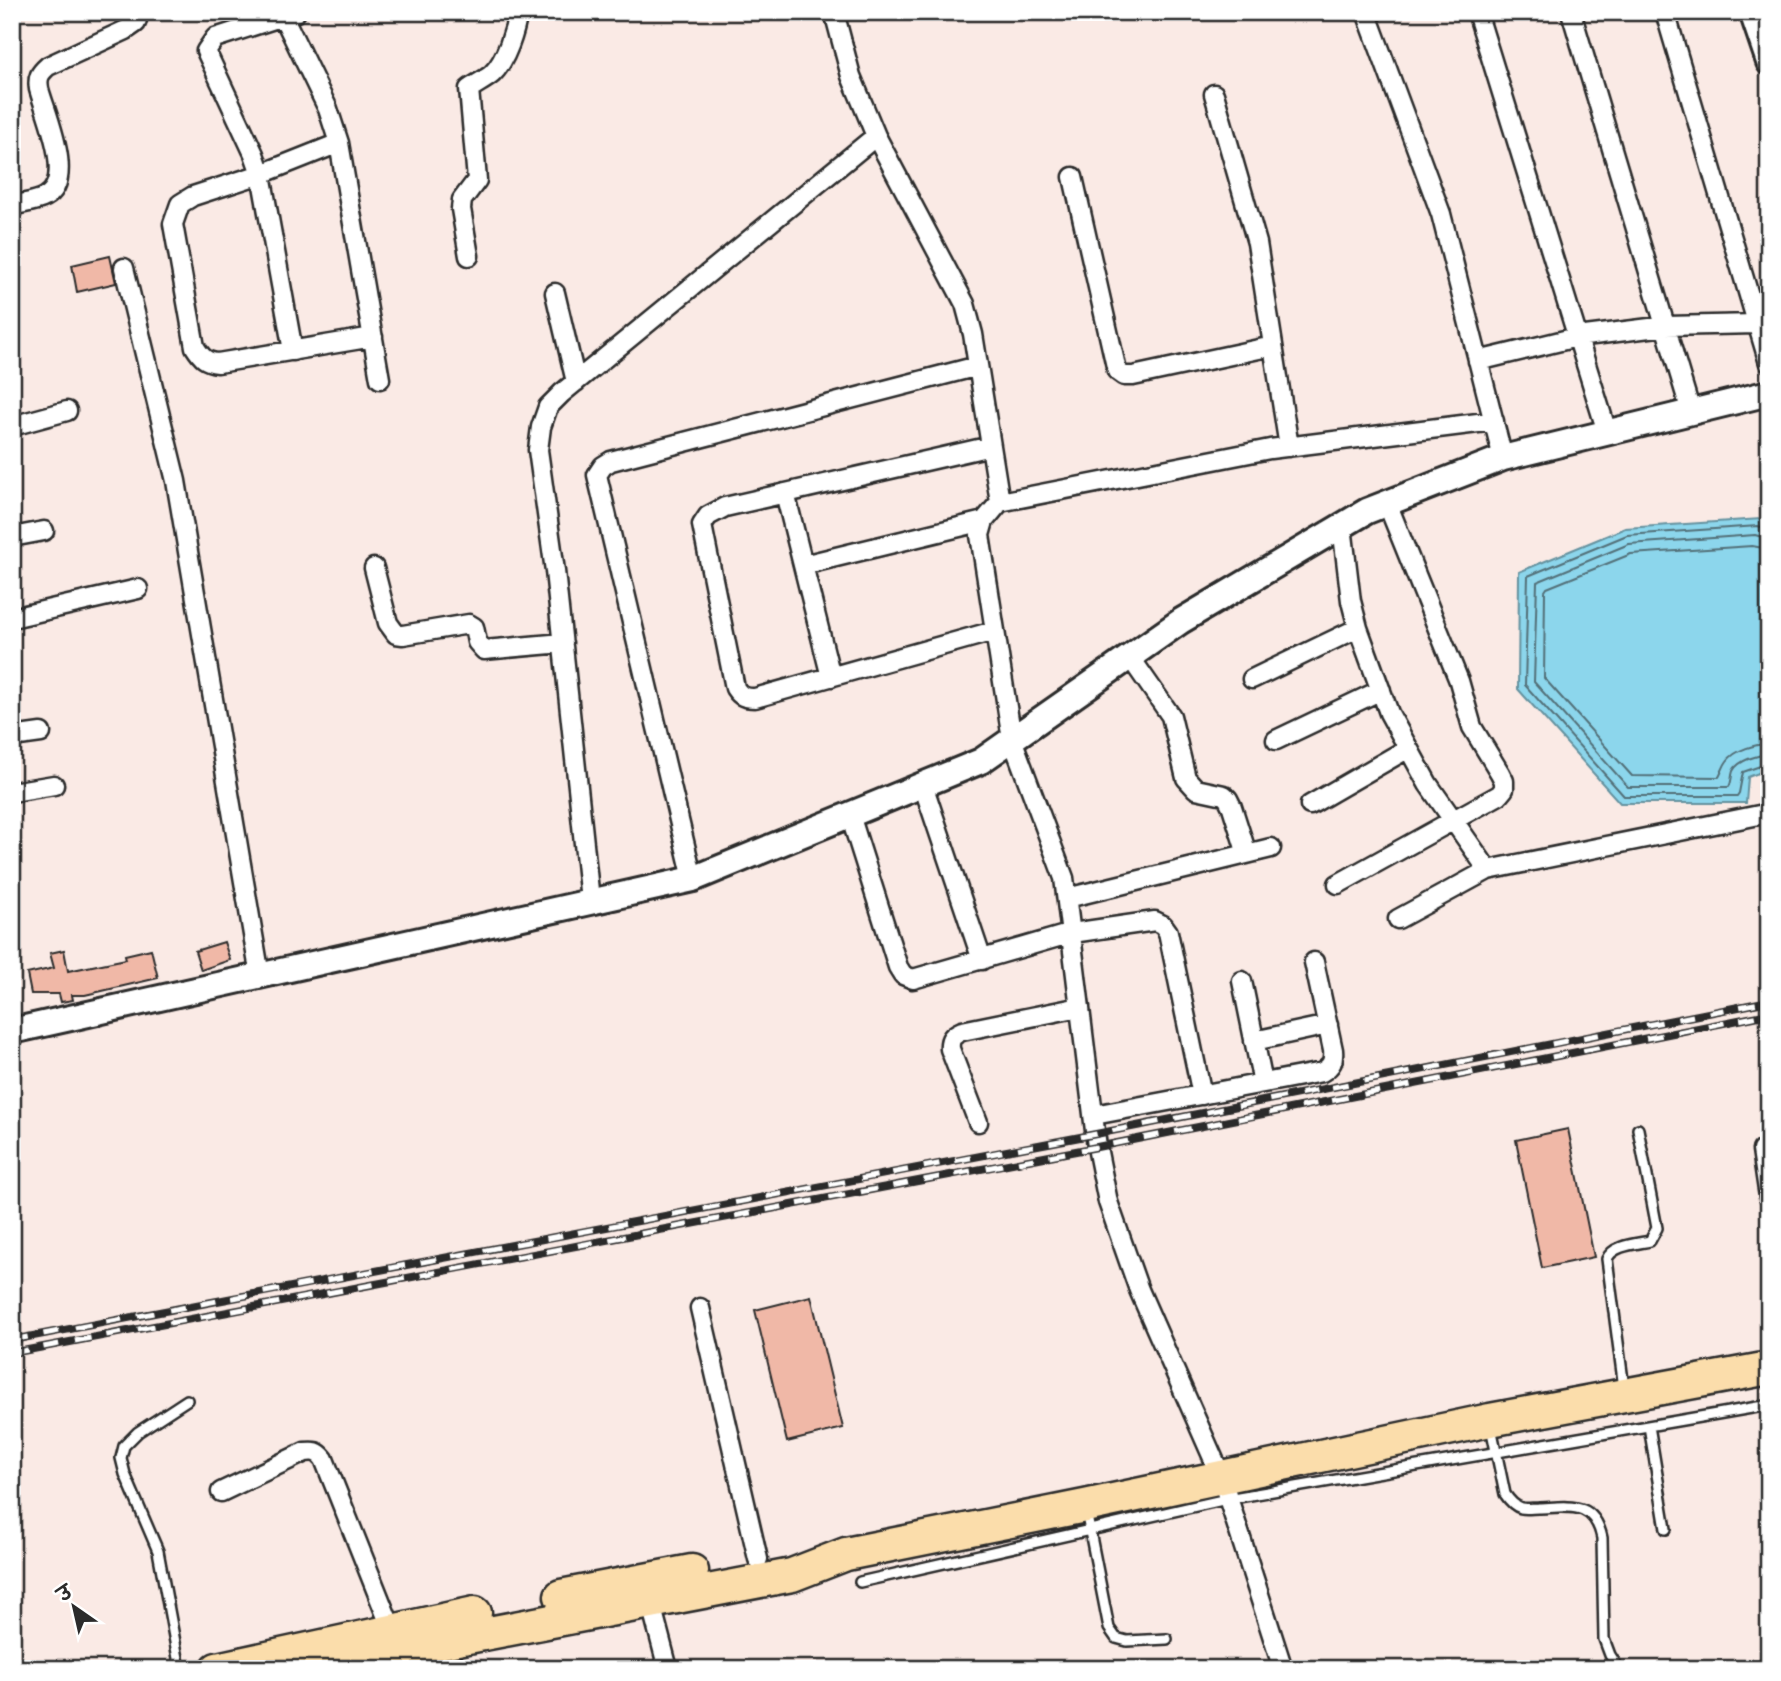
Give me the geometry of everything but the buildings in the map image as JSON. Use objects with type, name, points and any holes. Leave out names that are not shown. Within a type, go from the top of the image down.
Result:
[{"type":"highway","points":[[217,1669],[392,1630],[758,1559],[846,1554],[1087,1518],[1224,1488],[1490,1420],[1769,1368]]},
{"type":"highway","points":[[328,1669],[447,1641],[650,1600],[792,1575],[846,1554]]},
{"type":"street","points":[[12,206],[44,198],[53,190],[59,178],[60,164],[39,89],[38,79],[41,72],[48,66],[126,30],[136,23],[139,12]]},
{"type":"street","points":[[469,256],[461,209],[463,200],[477,180],[469,89],[498,68],[518,12]]},
{"type":"street","points":[[834,12],[851,76],[876,136],[965,304],[1000,502]]},
{"type":"street","points":[[1366,12],[1441,214],[1503,458]]},
{"type":"street","points":[[1477,12],[1606,432]]},
{"type":"street","points":[[1571,12],[1691,412]]},
{"type":"street","points":[[1752,12],[1769,62]]},
{"type":"street","points":[[1669,13],[1769,363]]},
{"type":"street","points":[[293,351],[261,174],[206,51],[215,38],[290,14],[328,108],[339,143],[380,379]]},
{"type":"street","points":[[1214,94],[1257,243],[1289,447]]},
{"type":"street","points":[[590,900],[563,643],[538,450],[541,426],[548,408],[576,382],[876,136]]},
{"type":"street","points":[[339,143],[261,174],[192,196],[180,204],[173,224],[180,265],[195,347],[207,362],[218,363],[373,337]]},
{"type":"street","points":[[1073,177],[1118,371],[1124,376],[1133,376],[1273,346]]},
{"type":"street","points":[[124,268],[176,481],[260,976]]},
{"type":"street","points":[[555,293],[576,382]]},
{"type":"street","points":[[1478,361],[1577,337],[1666,326],[1757,324]]},
{"type":"street","points":[[693,879],[597,475],[603,466],[611,461],[978,366]]},
{"type":"street","points":[[12,1031],[693,879],[981,761],[1181,621],[1367,510],[1503,458],[1769,393]]},
{"type":"street","points":[[12,426],[67,411]]},
{"type":"street","points":[[1283,1669],[1224,1488],[1139,1290],[1108,1202],[1094,1115],[1064,878],[1013,740],[980,535],[984,521],[1000,502],[1270,449],[1494,421]]},
{"type":"street","points":[[991,446],[725,507],[708,516],[702,526],[735,688],[745,698],[755,698],[994,631]]},
{"type":"street","points":[[785,493],[831,677]]},
{"type":"street","points":[[1338,884],[1499,795],[1504,789],[1504,781],[1472,727],[1459,681],[1387,503]]},
{"type":"street","points":[[803,565],[984,521]]},
{"type":"street","points":[[1342,526],[1351,601],[1381,690],[1407,749],[1488,870]]},
{"type":"street","points":[[12,537],[44,531]]},
{"type":"street","points":[[374,568],[388,624],[396,634],[469,624],[474,627],[477,642],[484,650],[563,643]]},
{"type":"street","points":[[12,618],[138,589]]},
{"type":"street","points":[[1252,679],[1358,628]]},
{"type":"street","points":[[1130,657],[1171,716],[1186,778],[1196,789],[1224,795],[1228,799],[1247,854]]},
{"type":"street","points":[[1276,740],[1381,690]]},
{"type":"street","points":[[12,737],[41,733]]},
{"type":"street","points":[[1310,805],[1407,749]]},
{"type":"street","points":[[12,792],[54,785]]},
{"type":"street","points":[[923,785],[982,960]]},
{"type":"street","points":[[1398,919],[1488,870],[1769,813]]},
{"type":"street","points":[[849,815],[898,967],[903,975],[913,979],[1072,933],[1155,920],[1163,925],[1168,932],[1202,1094]]},
{"type":"street","points":[[1067,898],[1271,848]]},
{"type":"street","points":[[1094,1115],[1322,1072],[1329,1068],[1334,1060],[1314,962]]},
{"type":"street","points":[[1242,981],[1263,1083]]},
{"type":"street","points":[[978,1122],[950,1049],[949,1041],[953,1035],[1080,1007]]},
{"type":"street","points":[[1254,1041],[1328,1025]]},
{"type":"street","points":[[1762,1150],[1769,1197]]},
{"type":"street","points":[[700,1307],[758,1559]]},
{"type":"street","points":[[221,1492],[304,1452],[319,1453],[324,1459],[392,1630]]},
{"type":"street","points":[[650,1600],[668,1669]]},
{"type":"lane","points":[[1625,1393],[1607,1259],[1609,1253],[1617,1249],[1650,1241],[1657,1228],[1638,1129]]},
{"type":"lane","points":[[180,1669],[159,1551],[125,1474],[121,1458],[124,1446],[138,1432],[187,1400]]},
{"type":"lane","points":[[1224,1488],[1496,1452],[1769,1405]]},
{"type":"lane","points":[[1490,1420],[1505,1494],[1511,1502],[1521,1508],[1573,1507],[1585,1510],[1599,1524],[1602,1538],[1604,1639],[1619,1669]]},
{"type":"lane","points":[[1649,1426],[1666,1529]]},
{"type":"lane","points":[[860,1582],[1087,1518],[1109,1628],[1116,1638],[1127,1641],[1167,1639]]},
{"type":"water","points":[[1761,519],[1769,525],[1769,769],[1748,777],[1746,803],[1620,803],[1518,689],[1519,572],[1625,528]]},
{"type":"railway","points":[[12,1340],[1096,1134],[1769,1001]]},
{"type":"railway","points":[[12,1353],[1097,1147],[1769,1014]]}]
